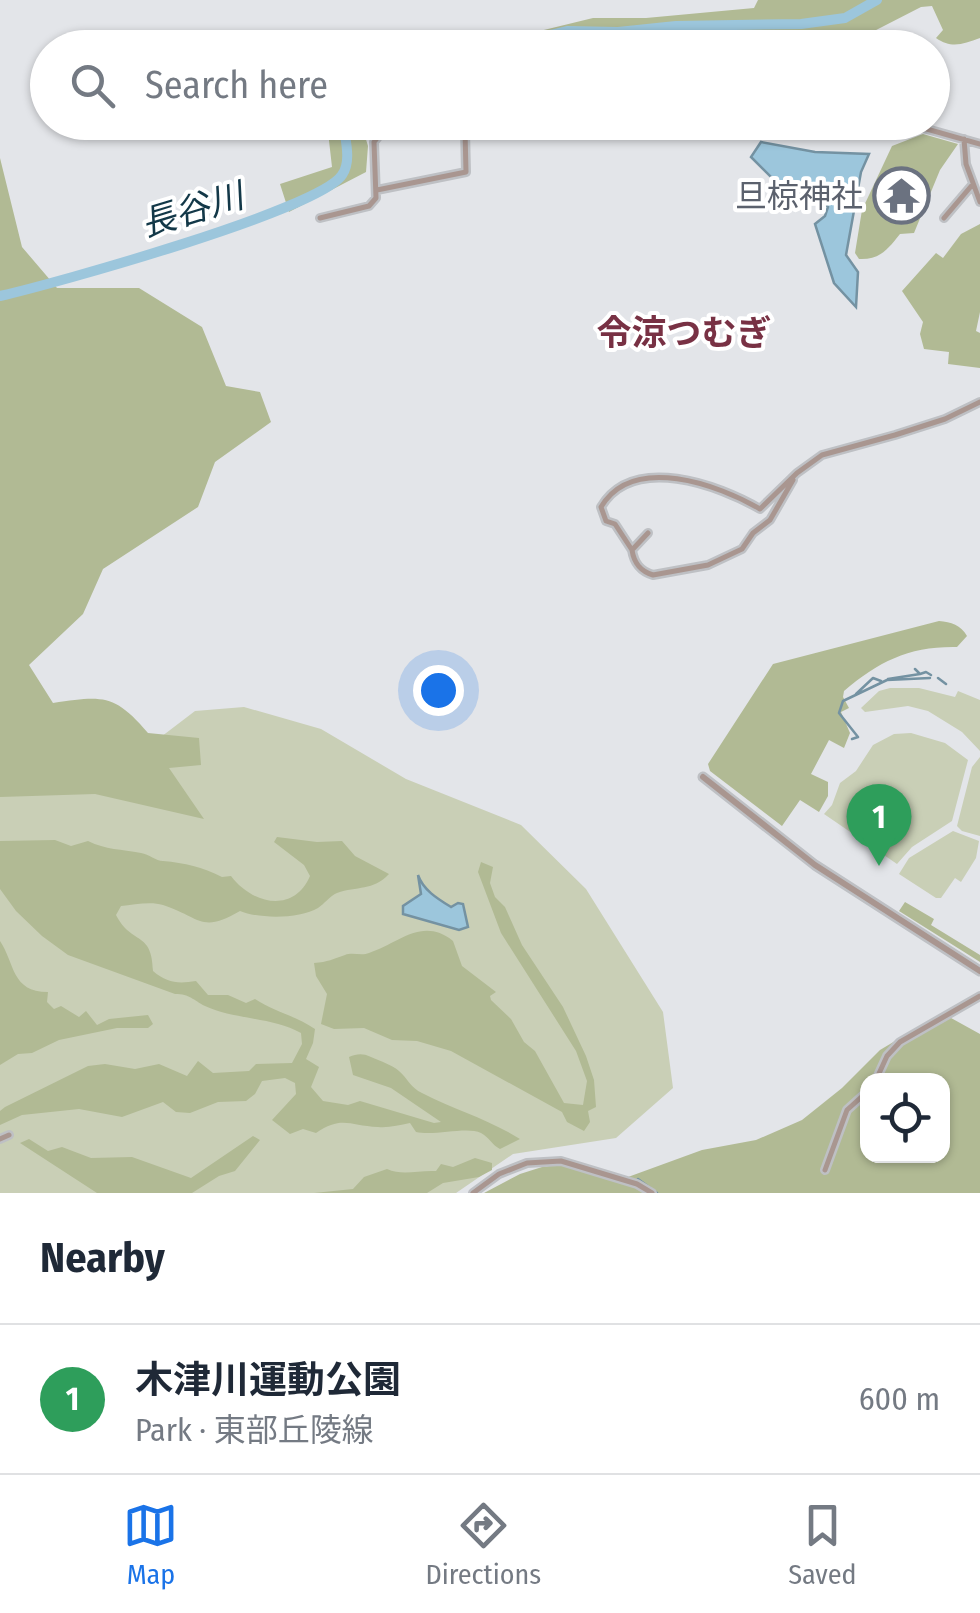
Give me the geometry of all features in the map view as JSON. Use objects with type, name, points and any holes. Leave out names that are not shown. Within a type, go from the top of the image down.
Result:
[{"type":"street","points":[[950,134],[980,144]]},
{"type":"street","points":[[964,138],[980,202]]},
{"type":"street","points":[[320,218],[369,206],[376,198],[376,140]]},
{"type":"street","points":[[376,191],[466,172],[465,140]]},
{"type":"street","points":[[944,218],[973,184]]},
{"type":"street","points":[[796,473],[770,520],[742,549],[708,564],[653,574],[638,567],[632,550],[615,524],[606,522],[601,507],[632,482],[648,478],[690,482],[728,492],[760,508],[796,473],[822,455],[912,430],[980,402]]},
{"type":"street","points":[[632,550],[648,532]]},
{"type":"street","points":[[704,777],[816,864],[980,971]]},
{"type":"street","points":[[880,1073],[900,1042],[980,996]]},
{"type":"street","points":[[825,1170],[848,1110],[860,1099]]},
{"type":"street","points":[[0,1139],[9,1135]]},
{"type":"street","points":[[473,1193],[499,1174],[527,1163],[562,1161],[637,1184],[652,1193]]},
{"type":"green space","points":[[758,0],[980,0],[980,38],[950,43],[950,30],[943,30],[932,6],[921,7],[876,30],[544,30],[593,18],[646,18],[754,8]]},
{"type":"green space","points":[[329,140],[366,140],[366,172],[289,212],[280,184],[332,167]]},
{"type":"green space","points":[[908,140],[958,144],[940,170],[914,233],[900,234],[878,255],[859,259],[855,253],[862,210],[892,146]]},
{"type":"green space","points":[[0,158],[22,247],[57,288],[139,288],[202,327],[226,386],[260,392],[271,422],[215,462],[198,507],[103,569],[83,614],[29,665],[53,703],[106,700],[126,710],[148,733],[199,738],[201,765],[169,768],[204,819],[95,794],[0,797]]},
{"type":"green space","points":[[980,224],[980,312],[976,331],[980,333],[980,368],[948,364],[949,352],[924,349],[920,334],[923,322],[902,291],[936,253],[943,258],[961,234]]},
{"type":"green space","points":[[939,621],[955,625],[967,636],[957,647],[924,649],[896,657],[844,691],[849,708],[841,712],[850,733],[844,748],[829,740],[811,774],[828,782],[828,796],[819,812],[800,800],[782,826],[710,771],[708,764],[773,664]]},
{"type":"green space","points":[[919,688],[955,697],[958,691],[980,700],[980,751],[962,732],[928,711],[908,706],[865,712],[861,708],[879,691]]},
{"type":"green space","points":[[244,707],[321,729],[406,779],[521,825],[586,889],[663,1012],[673,1088],[616,1138],[513,1154],[456,1193],[0,1193],[0,788],[128,762],[195,711]]},
{"type":"green space","points":[[911,733],[945,743],[968,760],[952,821],[912,847],[897,864],[824,814],[840,783],[856,771],[873,745],[894,734]]},
{"type":"green space","points":[[980,757],[980,836],[957,826],[972,767]]},
{"type":"green space","points":[[953,831],[979,841],[976,858],[961,882],[955,878],[941,898],[936,898],[899,874],[909,858]]},
{"type":"green space","points":[[277,837],[342,841],[355,856],[389,874],[371,886],[337,893],[310,912],[290,916],[240,911],[208,922],[158,904],[121,906],[116,915],[149,949],[153,971],[173,982],[196,981],[208,995],[228,995],[246,1003],[255,999],[315,1029],[306,1059],[319,1067],[311,1087],[323,1101],[348,1105],[360,1101],[441,1122],[391,1088],[353,1075],[349,1057],[365,1055],[396,1069],[422,1093],[520,1139],[500,1149],[475,1131],[416,1132],[410,1123],[382,1127],[340,1123],[316,1133],[303,1129],[290,1134],[272,1120],[296,1094],[295,1083],[285,1078],[262,1081],[246,1101],[218,1102],[190,1113],[176,1112],[163,1102],[122,1117],[79,1109],[22,1115],[0,1125],[0,1111],[5,1107],[88,1066],[105,1064],[135,1069],[159,1064],[187,1076],[198,1061],[213,1073],[249,1071],[256,1064],[292,1063],[302,1044],[301,1033],[290,1028],[217,1011],[188,996],[68,955],[16,911],[0,889],[0,841],[55,840],[71,846],[88,841],[193,866],[222,877],[231,876],[249,893],[272,901],[293,896],[310,876],[304,865],[274,842]]},
{"type":"green space","points":[[481,862],[493,867],[490,883],[495,897],[505,907],[522,945],[563,1007],[586,1056],[594,1080],[596,1107],[588,1111],[590,1122],[584,1131],[567,1122],[562,1112],[451,1051],[417,1041],[392,1040],[364,1028],[334,1029],[321,1024],[327,994],[316,976],[314,963],[348,954],[366,954],[420,931],[442,934],[453,941],[462,966],[496,992],[491,1000],[535,1051],[564,1103],[583,1105],[587,1081],[576,1051],[501,933],[478,872]]},
{"type":"green space","points":[[905,902],[934,919],[931,925],[980,955],[980,962],[899,911]]},
{"type":"green space","points":[[0,941],[21,982],[36,991],[48,992],[47,1002],[54,1009],[61,1006],[79,1017],[86,1011],[97,1025],[109,1019],[148,1015],[153,1024],[148,1028],[117,1028],[59,1040],[32,1053],[18,1054],[0,1065]]},
{"type":"green space","points":[[942,1013],[980,1034],[980,1193],[484,1193],[542,1167],[564,1164],[628,1177],[702,1150],[756,1140],[802,1120],[880,1050]]},
{"type":"green space","points":[[253,1136],[260,1140],[235,1171],[192,1193],[97,1193],[20,1143],[29,1139],[48,1151],[62,1147],[91,1158],[132,1157],[191,1178]]},
{"type":"green space","points":[[475,1158],[492,1163],[492,1170],[479,1177],[443,1183],[427,1193],[314,1193],[353,1189],[364,1177],[387,1169],[436,1171],[441,1164],[453,1167]]},
{"type":"water","points":[[761,142],[815,152],[869,154],[861,172],[846,255],[858,272],[856,307],[834,283],[815,224],[825,216],[828,207],[813,189],[803,188],[790,196],[751,157]]},
{"type":"water","points":[[418,875],[427,890],[441,901],[451,907],[463,904],[468,927],[459,930],[403,914],[403,906],[421,894]]},
{"type":"waterway","name":"長谷川","points":[[637,30],[801,24],[845,18],[877,0]]},
{"type":"waterway","name":"長谷川","points":[[0,296],[182,244],[286,207],[323,190],[342,175],[347,163],[346,140]]},
{"type":"waterway","points":[[915,669],[931,675]]},
{"type":"waterway","points":[[888,679],[920,674]]},
{"type":"waterway","points":[[856,694],[873,678],[881,681]]},
{"type":"waterway","points":[[852,739],[858,737],[839,713],[843,701],[887,680],[930,678]]},
{"type":"waterway","points":[[938,678],[946,684]]},
{"type":"waterway","points":[[638,1179],[657,1193]]},
{"type":"place","name":"旦椋神社","points":[[902,196]]},
{"type":"place","name":"木津川運動公園","points":[[879,866]]},
{"type":"district","name":"令涼つむぎ","points":[[684,333]]}]
